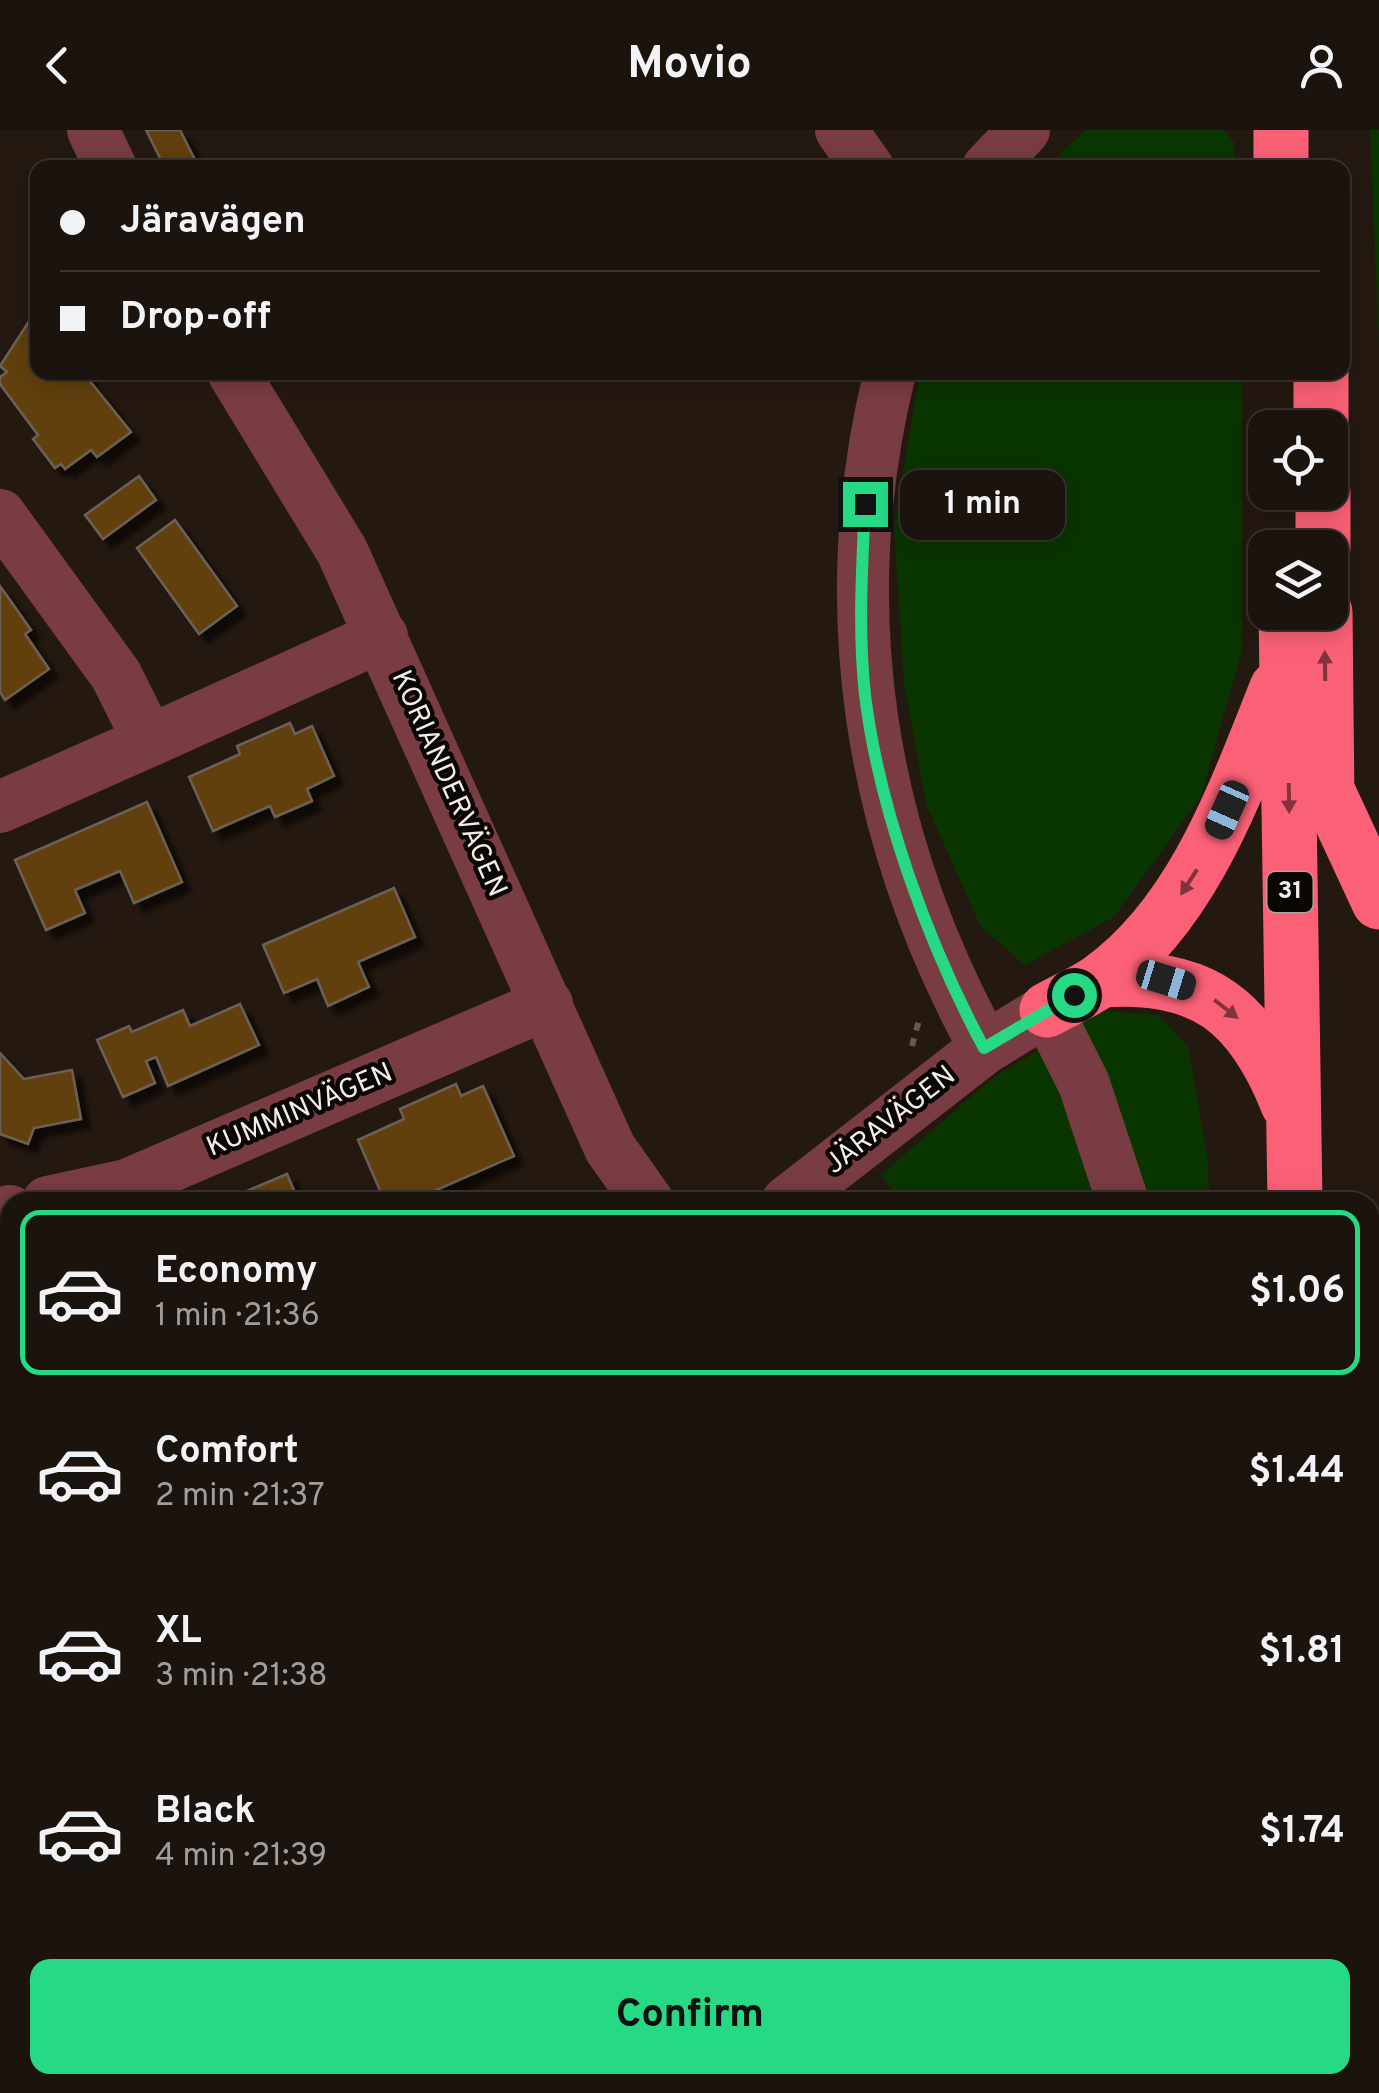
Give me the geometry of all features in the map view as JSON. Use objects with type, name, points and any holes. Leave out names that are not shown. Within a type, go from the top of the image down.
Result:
[{"type":"highway","points":[[1280,160],[1281,130]]},
{"type":"highway","points":[[1318,130],[1318,160]]},
{"type":"highway","points":[[1283,380],[1284,410]]},
{"type":"highway","points":[[1321,380],[1322,410]]},
{"type":"highway","name":"31","points":[[1286,630],[1296,1192]]},
{"type":"highway","name":"31","points":[[1324,630],[1333,1192]]},
{"type":"highway","points":[[1047,1010],[1102,980],[1176,902],[1199,866],[1287,666]]},
{"type":"highway","points":[[1327,790],[1379,902]]},
{"type":"highway","points":[[1102,980],[1166,980],[1218,1002],[1242,1022],[1262,1050],[1294,1119]]},
{"type":"street","points":[[92,130],[107,160]]},
{"type":"street","points":[[841,130],[862,160]]},
{"type":"street","points":[[996,160],[1024,130]]},
{"type":"street","name":"KORIANDERVÄGEN","points":[[238,380],[342,551],[610,1148],[641,1192]]},
{"type":"street","points":[[888,380],[865,504],[860,597],[866,696],[904,854],[952,987],[984,1048]]},
{"type":"street","points":[[0,515],[116,675],[149,741]]},
{"type":"street","points":[[0,807],[382,636]]},
{"type":"street","name":"KUMMINVÄGEN","points":[[97,1192],[127,1186],[548,1004]]},
{"type":"street","points":[[1047,1010],[1084,1084],[1121,1192]]},
{"type":"street","name":"JÄRAVÄGEN","points":[[800,1192],[984,1048],[1047,1010]]},
{"type":"green space","points":[[1086,130],[1224,130],[1234,142],[1235,160],[1054,160]]},
{"type":"green space","points":[[1370,130],[1379,130],[1379,342]]},
{"type":"green space","points":[[919,380],[1242,380],[1242,650],[1201,796],[1114,917],[1025,965],[981,927],[926,804],[904,682],[894,526]]},
{"type":"green space","points":[[1103,1011],[1159,1015],[1188,1047],[1207,1153],[1209,1192],[893,1192],[881,1175],[994,1077]]},
{"type":"building","points":[[146,130],[180,130],[195,160],[161,160]]},
{"type":"building","points":[[30,320],[30,380],[89,380],[131,432],[97,457],[91,450],[65,469],[61,464],[55,468],[33,439],[38,435],[0,384],[0,377],[7,372],[0,366]]},
{"type":"building","points":[[139,476],[156,500],[103,539],[85,515]]},
{"type":"building","points":[[175,520],[237,606],[199,634],[137,548]]},
{"type":"building","points":[[0,586],[31,630],[25,634],[49,669],[5,700],[0,692]]},
{"type":"building","points":[[290,723],[295,734],[312,726],[334,776],[307,789],[312,801],[275,817],[270,806],[213,831],[189,777],[240,754],[237,746]]},
{"type":"building","points":[[147,802],[182,882],[134,903],[120,871],[75,890],[85,913],[46,930],[15,860]]},
{"type":"building","points":[[394,888],[415,937],[358,962],[369,987],[328,1006],[317,979],[284,993],[263,945]]},
{"type":"building","points":[[240,1004],[259,1045],[168,1086],[156,1057],[146,1061],[155,1083],[123,1097],[97,1040],[129,1026],[132,1032],[183,1010],[190,1026]]},
{"type":"building","points":[[0,1053],[24,1079],[72,1070],[81,1119],[34,1128],[28,1144],[0,1134]]},
{"type":"building","points":[[456,1084],[461,1096],[483,1086],[514,1156],[432,1192],[381,1192],[358,1140],[404,1119],[400,1109]]},
{"type":"building","points":[[287,1174],[295,1192],[245,1192]]},
{"type":"route","points":[[865,504],[860,597],[866,696],[882,777],[904,854],[952,987],[984,1048],[1074,995]]}]
